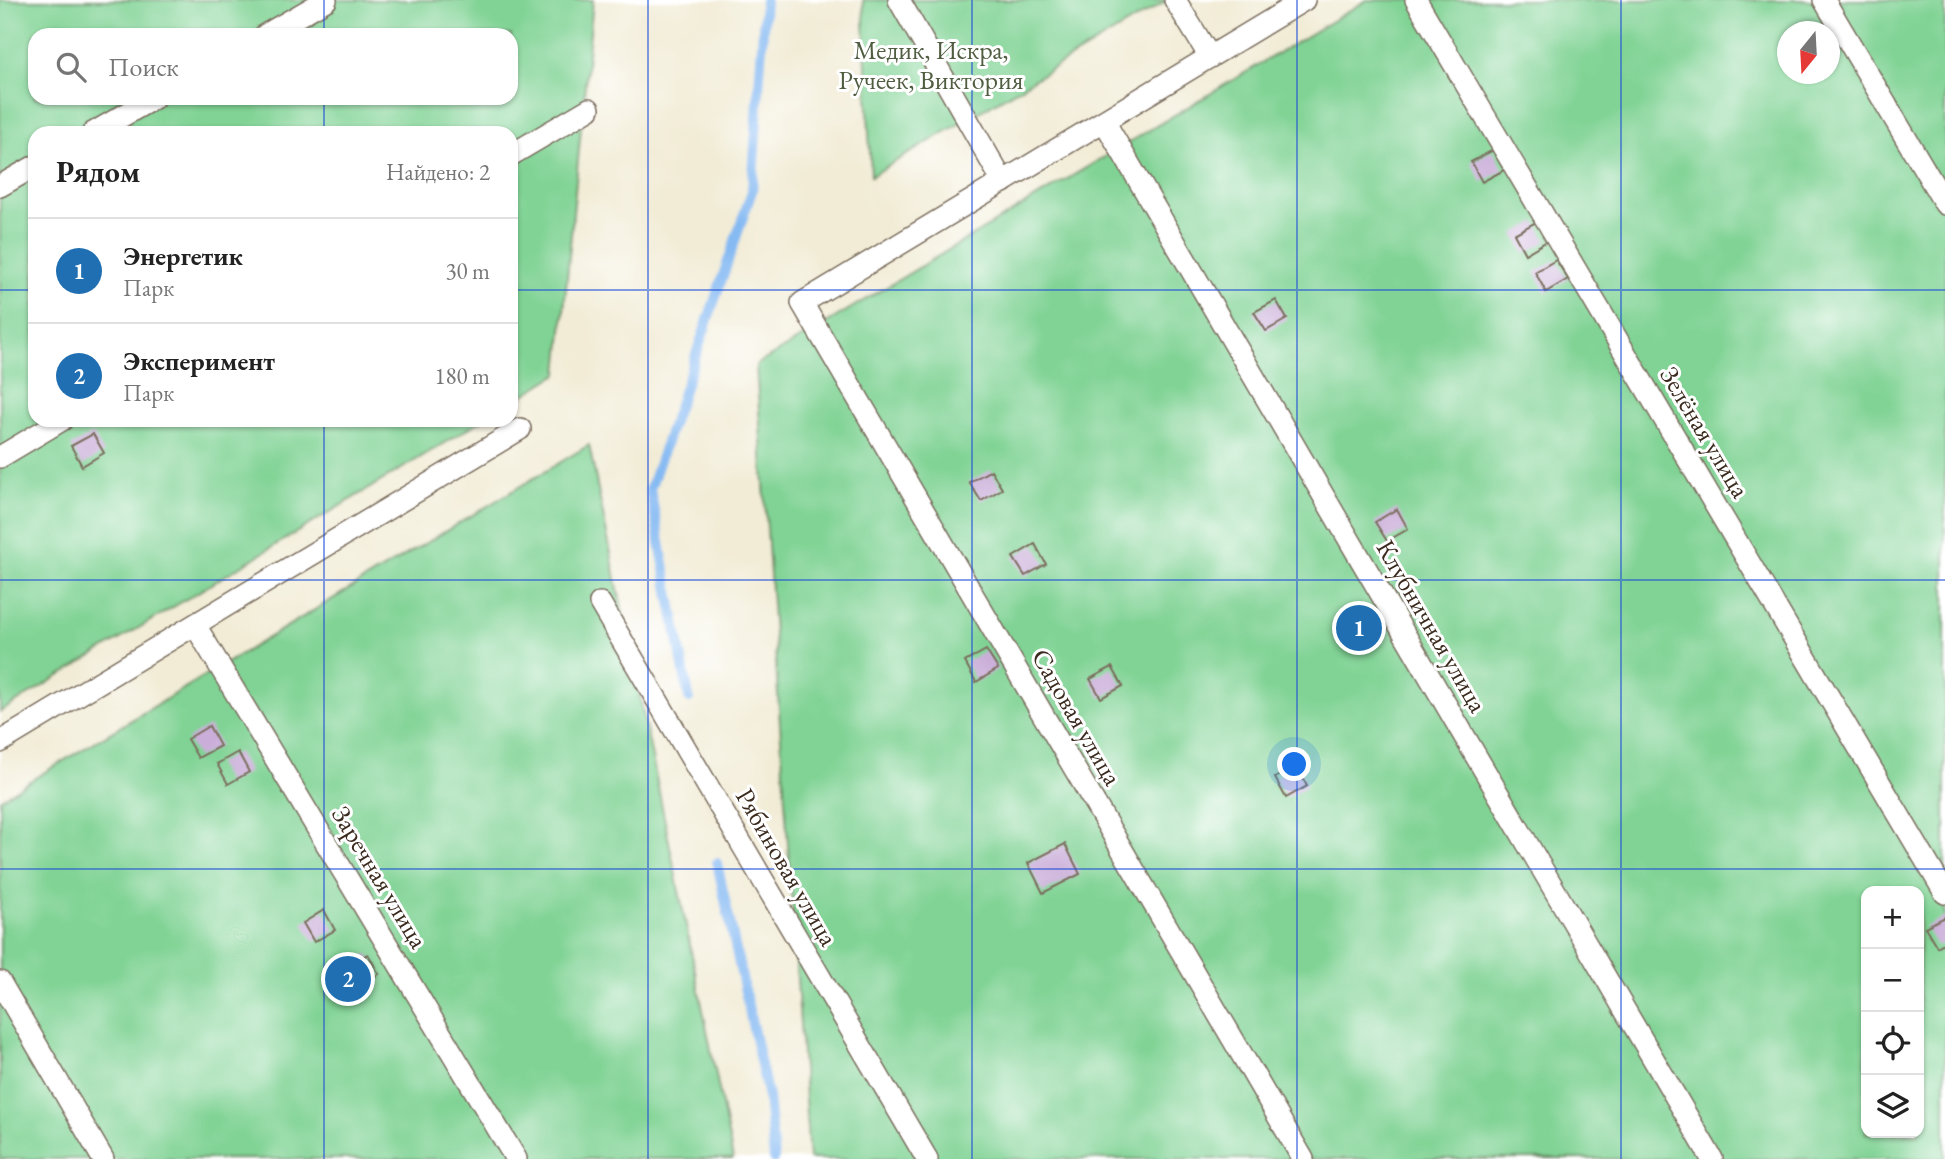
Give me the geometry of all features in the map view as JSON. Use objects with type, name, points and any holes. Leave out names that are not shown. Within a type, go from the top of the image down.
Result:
[{"type":"lane","points":[[277,28],[326,0]]},
{"type":"lane","points":[[899,0],[1003,182],[1304,0]]},
{"type":"lane","points":[[1175,0],[1210,57]]},
{"type":"lane","name":"Зелёная улица","points":[[1416,0],[1945,893]]},
{"type":"lane","points":[[1825,0],[1945,204]]},
{"type":"lane","points":[[105,126],[142,105]]},
{"type":"lane","points":[[518,151],[589,109]]},
{"type":"lane","name":"Клубничная улица","points":[[1104,121],[1712,1159]]},
{"type":"lane","points":[[0,186],[28,170]]},
{"type":"lane","name":"Садовая улица","points":[[1003,182],[802,303],[1303,1159]]},
{"type":"lane","points":[[0,457],[50,427]]},
{"type":"lane","points":[[0,742],[520,429]]},
{"type":"lane","name":"Рябиновая улица","points":[[600,603],[927,1159]]},
{"type":"lane","name":"Заречная улица","points":[[195,625],[516,1159]]},
{"type":"lane","points":[[0,982],[103,1159]]},
{"type":"green space","points":[[0,0],[593,0],[558,374],[518,399],[518,126],[28,126],[28,427],[470,427],[0,712]]},
{"type":"green space","name":"Медик, Искра, Ручеек, Виктория","points":[[863,0],[1168,0],[871,176]]},
{"type":"green space","points":[[1367,0],[1945,0],[1945,1159],[809,1159],[756,365]]},
{"type":"green space","points":[[589,445],[733,1159],[0,1159],[0,799]]},
{"type":"building","points":[[1493,150],[1504,170],[1482,182],[1471,162]]},
{"type":"building","points":[[1536,222],[1547,241],[1525,254],[1514,234]]},
{"type":"building","points":[[1556,260],[1568,279],[1546,292],[1535,272]]},
{"type":"building","points":[[1276,300],[1287,319],[1266,331],[1254,312]]},
{"type":"building","points":[[93,434],[104,453],[82,466],[71,446]]},
{"type":"building","points":[[991,470],[1002,489],[981,501],[969,482]]},
{"type":"building","points":[[1397,509],[1408,529],[1387,541],[1375,522]]},
{"type":"building","points":[[1035,544],[1046,564],[1025,576],[1013,557]]},
{"type":"building","points":[[986,650],[998,669],[976,682],[965,662]]},
{"type":"building","points":[[1112,667],[1123,686],[1101,698],[1090,679]]},
{"type":"building","points":[[209,726],[220,746],[198,758],[187,739]]},
{"type":"building","points":[[238,752],[249,772],[228,784],[217,764]]},
{"type":"building","points":[[1296,766],[1307,786],[1286,798],[1275,778]]},
{"type":"building","points":[[1065,844],[1080,874],[1043,893],[1028,863]]},
{"type":"building","points":[[324,910],[335,930],[314,942],[303,923]]},
{"type":"building","points":[[1945,917],[1945,942],[1937,947],[1925,927]]},
{"type":"building","points":[[368,954],[379,974],[357,986],[346,966]]},
{"type":"waterway","points":[[689,698],[650,489],[752,191],[765,0]]},
{"type":"waterway","points":[[717,863],[768,1097],[774,1159]]},
{"type":"place","name":"Энергетик","points":[[1359,628]]},
{"type":"place","name":"Эксперимент","points":[[348,979]]}]
